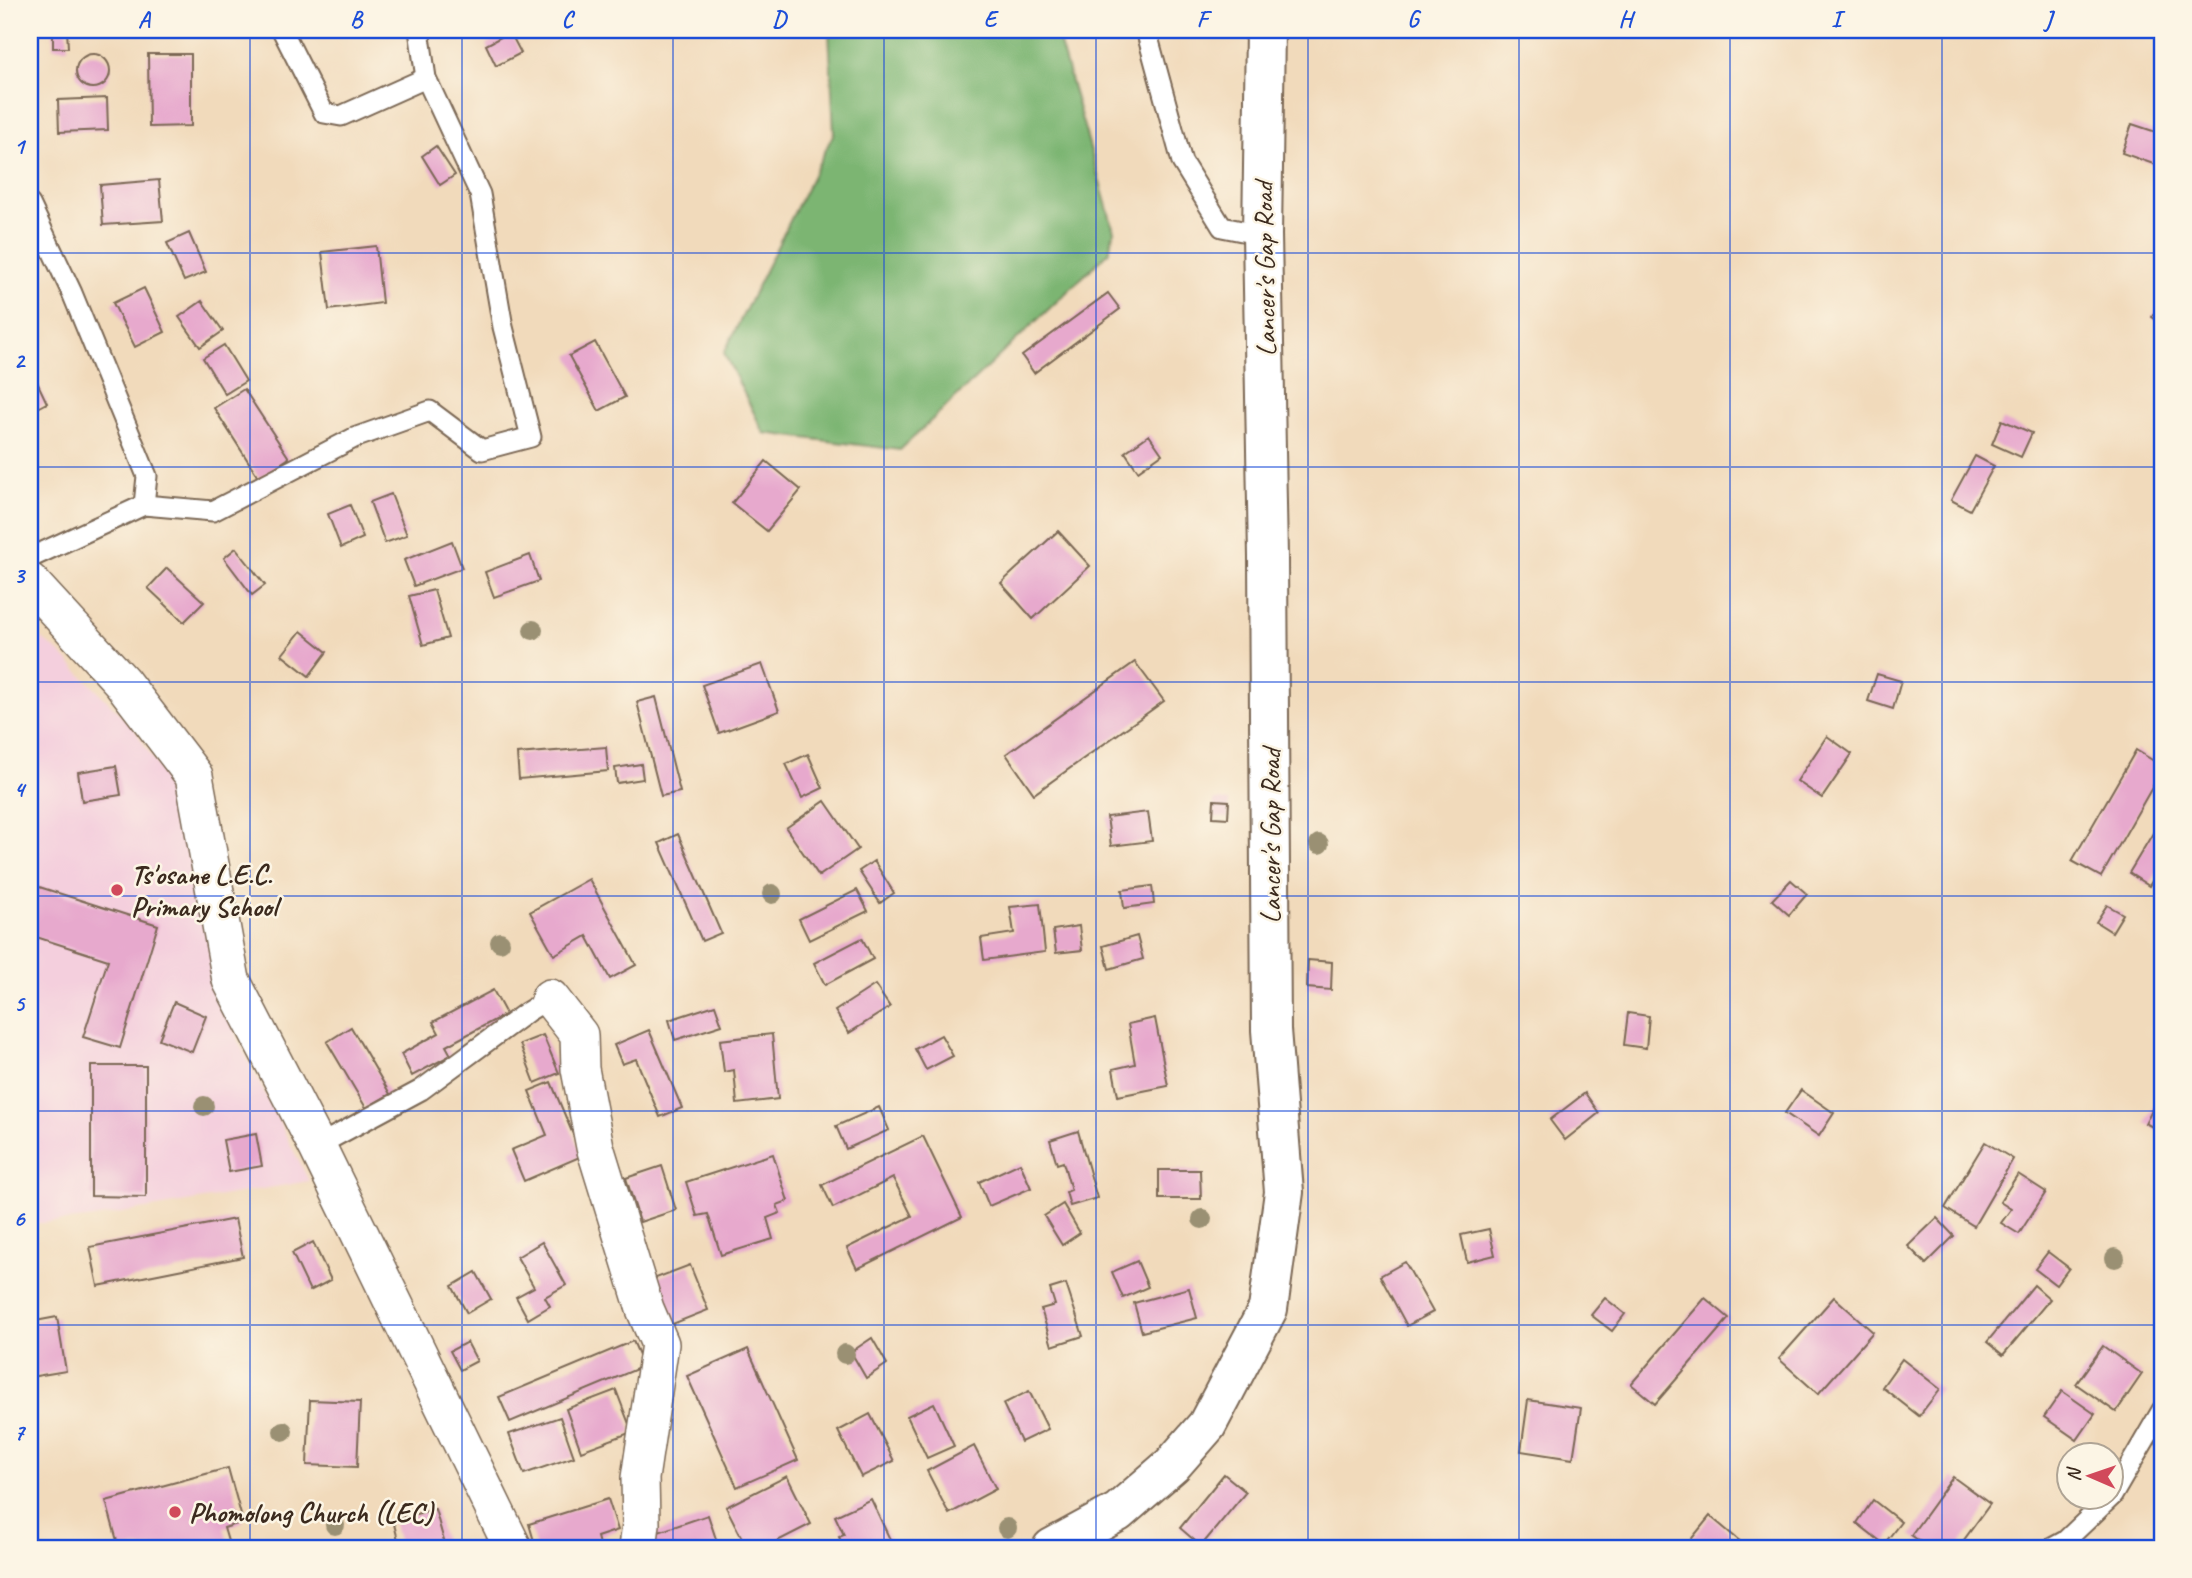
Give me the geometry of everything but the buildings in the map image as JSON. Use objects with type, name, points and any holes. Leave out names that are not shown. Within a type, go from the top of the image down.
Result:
[{"type":"main road","name":"Lancer's Gap Road","points":[[1052,1548],[1118,1512],[1172,1465],[1207,1425],[1268,1309],[1284,1192],[1270,1030],[1268,584],[1262,235],[1265,30]]},
{"type":"street","points":[[30,582],[122,682],[194,776],[231,979],[317,1146],[513,1548]]},
{"type":"street","points":[[550,998],[579,1035],[580,1069],[595,1147],[645,1309],[660,1344],[640,1478],[641,1524],[638,1548]]},
{"type":"lane","points":[[282,30],[324,113],[341,116],[426,78]]},
{"type":"lane","points":[[30,558],[144,505],[213,511],[354,438],[430,411],[482,450],[531,437],[503,327],[480,194],[426,78],[419,30]]},
{"type":"lane","points":[[1146,30],[1182,162],[1222,227],[1262,235]]},
{"type":"lane","points":[[30,204],[72,293],[147,477],[144,505]]},
{"type":"lane","points":[[317,1146],[421,1090],[550,998]]},
{"type":"lane","points":[[2126,1471],[2162,1410]]},
{"type":"lane","points":[[2052,1548],[2065,1541],[2095,1512]]},
{"type":"shaded area","name":"Ts'osane L.E.C. Primary School","points":[[30,630],[58,651],[133,727],[199,832],[210,948],[237,1039],[309,1181],[87,1219],[30,1224]]},
{"type":"green space","points":[[829,30],[1056,30],[1114,231],[1109,252],[900,450],[764,433],[724,353],[834,133]]},
{"type":"place","name":"Ts'osane L.E.C. Primary School","points":[[117,890]]},
{"type":"place","name":"Phomolong Church (LEC)","points":[[175,1512]]}]
